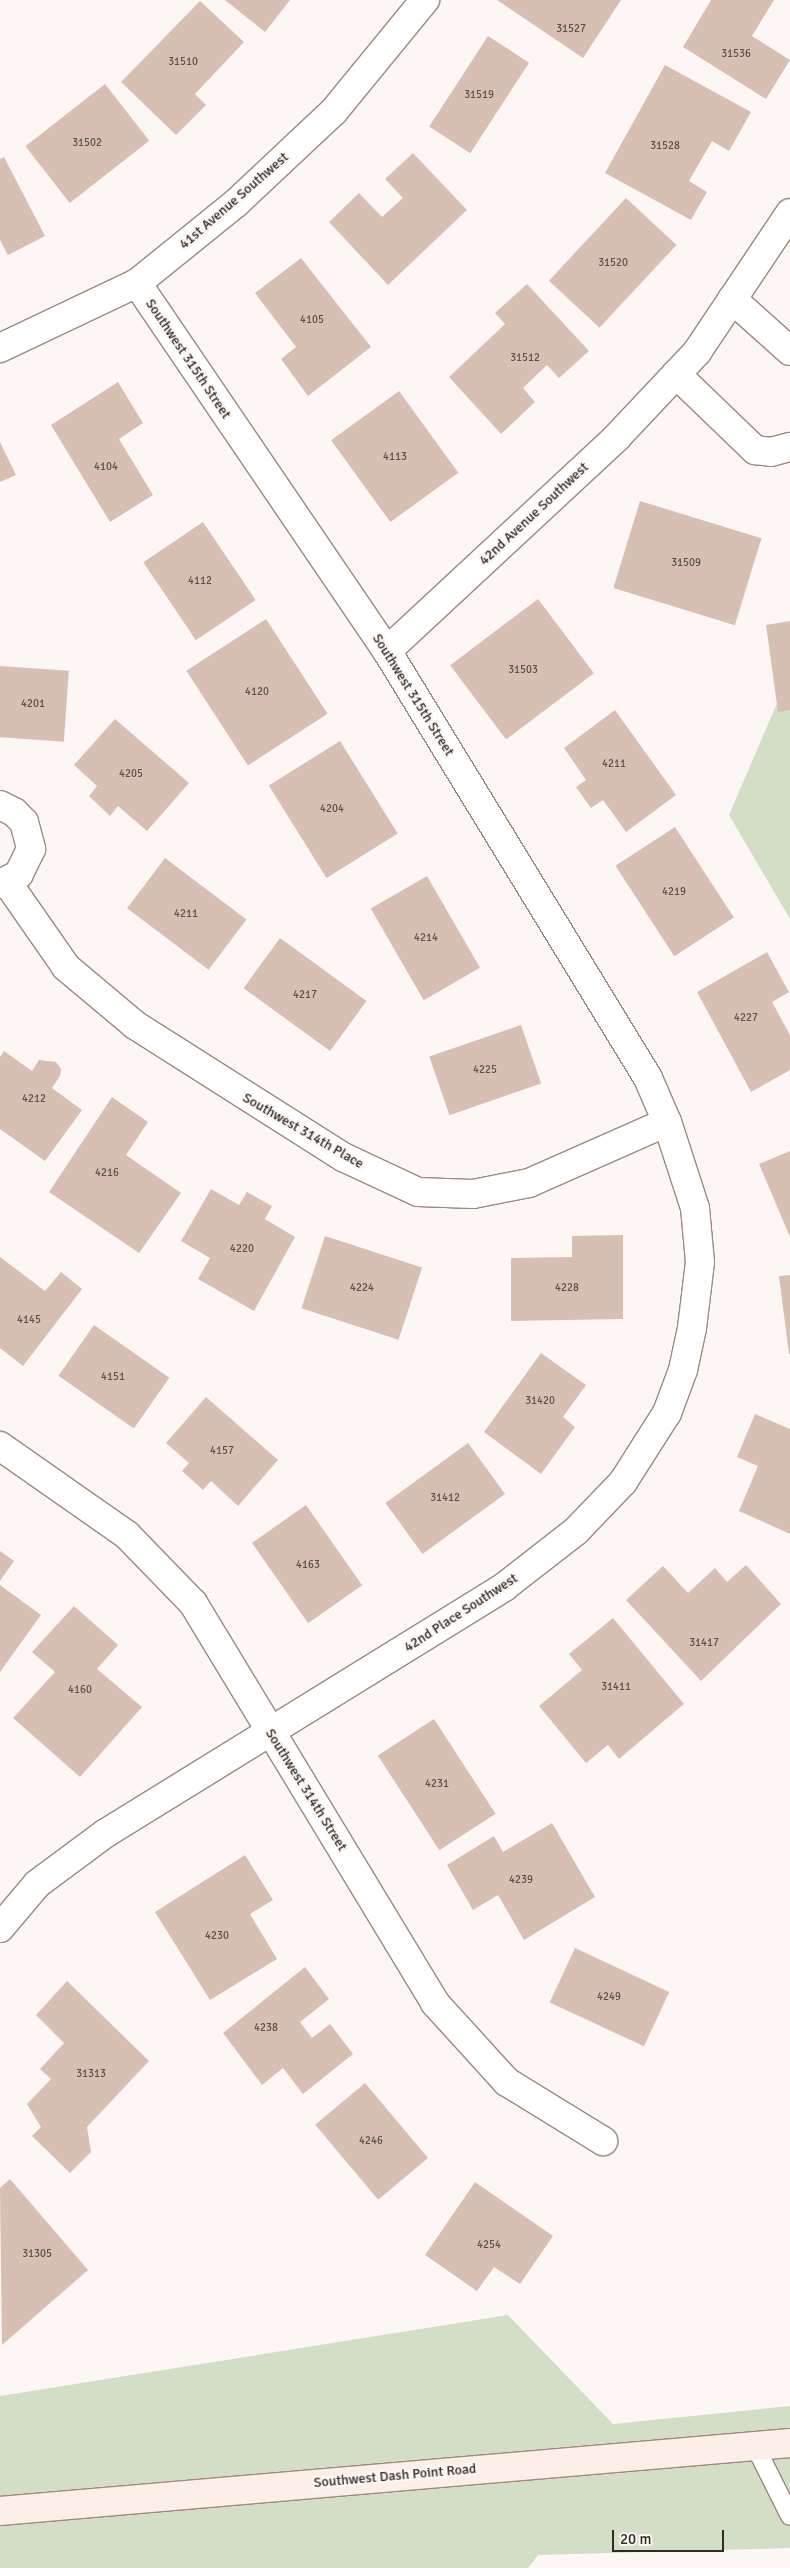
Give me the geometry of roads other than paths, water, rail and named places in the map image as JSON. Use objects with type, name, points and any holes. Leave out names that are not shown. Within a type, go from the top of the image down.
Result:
[{"type":"main road","name":"Southwest Dash Point Road","points":[[0,2512],[790,2443]]},
{"type":"street","name":"41st Avenue Southwest","points":[[0,348],[137,283],[236,203],[334,111],[425,0]]},
{"type":"street","name":"42nd Avenue Southwest","points":[[387,651],[617,437],[697,352],[790,213]]},
{"type":"street","name":"Southwest 315th Street","points":[[137,283],[387,651],[648,1078],[666,1122]]},
{"type":"street","points":[[732,299],[790,351]]},
{"type":"street","points":[[676,374],[755,450],[771,452],[790,447]]},
{"type":"street","name":"Southwest 314th Place","points":[[0,806],[14,812],[24,822],[31,849],[23,868],[4,883],[66,967],[135,1025],[343,1157],[418,1192],[473,1194],[529,1183],[666,1122]]},
{"type":"street","name":"42nd Place Southwest","points":[[0,1928],[37,1884],[106,1833],[504,1588],[576,1531],[623,1482],[662,1421],[684,1370],[692,1328],[700,1262],[695,1208],[666,1122]]},
{"type":"street","name":"Southwest 314th Street","points":[[0,1446],[127,1535],[193,1603],[435,2003],[507,2082],[603,2141]]},
{"type":"lane","points":[[755,2446],[790,2516]]}]
